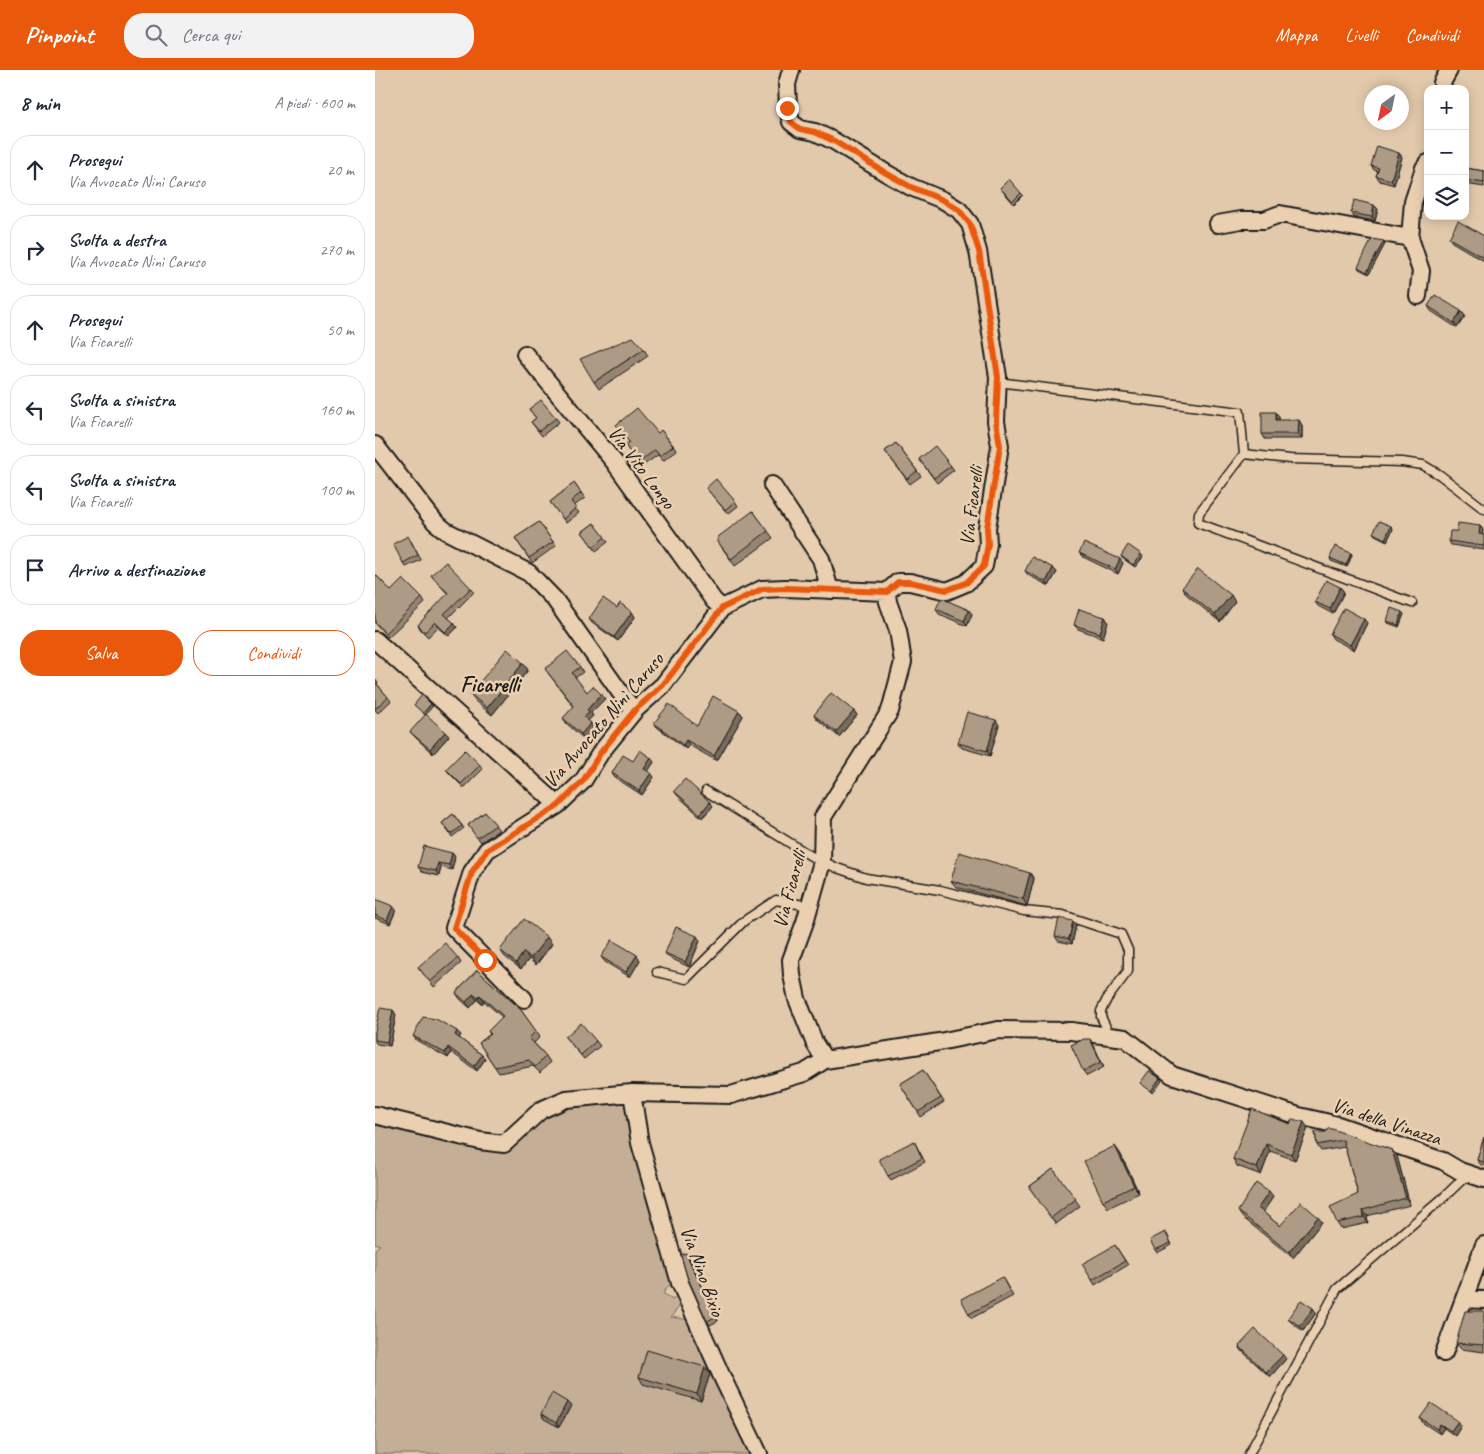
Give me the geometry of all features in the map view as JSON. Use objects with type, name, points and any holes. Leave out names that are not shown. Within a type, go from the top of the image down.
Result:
[{"type":"street","name":"Via Ficarelli","points":[[791,70],[787,84],[787,108],[791,122],[800,129],[815,132],[834,141],[911,187],[943,200],[959,210],[970,224],[979,251],[998,382],[996,421],[1000,446],[987,528],[988,544],[984,566],[966,583],[947,590],[910,582],[898,582],[887,592],[888,602],[898,630],[903,662],[890,711],[823,817],[822,862],[791,960],[797,999],[815,1044],[825,1060]]},
{"type":"street","points":[[1442,85],[1449,70]]},
{"type":"street","points":[[1418,296],[1421,271],[1411,238],[1413,202],[1424,168]]},
{"type":"street","points":[[1218,224],[1241,220],[1264,220],[1280,214],[1411,238]]},
{"type":"street","name":"Via Vito Longo","points":[[525,354],[615,464],[714,601],[722,608]]},
{"type":"street","points":[[375,445],[435,522],[446,531],[529,574],[555,600],[627,702],[635,710]]},
{"type":"street","points":[[771,485],[821,559],[830,590]]},
{"type":"street","name":"Via Avvocato Ninì Caruso","points":[[524,999],[454,928],[472,872],[487,850],[558,806],[583,781],[601,752],[635,710],[663,685],[722,608],[762,589],[785,588],[887,592]]},
{"type":"street","points":[[375,640],[558,806]]},
{"type":"street","name":"Via della Vinazza","points":[[825,1060],[939,1042],[998,1030],[1071,1031],[1125,1038],[1172,1075],[1299,1116],[1347,1128],[1443,1161],[1471,1175]]},
{"type":"street","points":[[375,1115],[480,1141],[504,1144],[541,1110],[566,1100],[633,1094],[731,1095],[804,1072],[825,1060]]},
{"type":"street","name":"Via Nino Bixio","points":[[633,1094],[639,1142],[680,1283],[759,1454]]},
{"type":"street","points":[[1444,1353],[1484,1245]]},
{"type":"street","points":[[1464,1300],[1484,1300]]},
{"type":"lane","points":[[998,382],[1240,412],[1244,454],[1199,513],[1198,524],[1412,603]]},
{"type":"lane","points":[[1244,454],[1290,459],[1402,462],[1423,465],[1440,475],[1484,508]]},
{"type":"lane","points":[[706,791],[822,862],[867,878],[940,890],[1024,911],[1063,915],[1121,934],[1128,950],[1128,971],[1101,1010],[1101,1017],[1108,1036]]},
{"type":"lane","points":[[657,972],[686,979],[744,920],[776,900],[809,906]]},
{"type":"lane","points":[[1249,1454],[1337,1289],[1471,1175]]},
{"type":"shaded area","points":[[624,1103],[674,1280],[663,1293],[672,1300],[677,1295],[679,1307],[671,1317],[690,1320],[754,1454],[375,1454],[375,1249],[380,1245],[375,1243],[375,1121],[481,1147],[566,1106]]},
{"type":"building","points":[[1377,146],[1399,153],[1391,180],[1376,176],[1379,168],[1371,166]]},
{"type":"building","points":[[1469,169],[1484,171],[1484,183],[1469,181]]},
{"type":"building","points":[[1009,179],[1021,193],[1013,201],[1000,188]]},
{"type":"building","points":[[1354,200],[1374,205],[1372,217],[1351,213]]},
{"type":"building","points":[[1458,221],[1484,236],[1484,258],[1449,238]]},
{"type":"building","points":[[1372,239],[1384,241],[1367,272],[1358,267]]},
{"type":"building","points":[[1435,295],[1461,311],[1454,323],[1428,306]]},
{"type":"building","points":[[633,337],[644,349],[594,382],[580,359]]},
{"type":"building","points":[[541,400],[556,418],[539,431],[531,422],[536,418],[529,409]]},
{"type":"building","points":[[637,408],[658,433],[661,430],[673,446],[660,456],[655,450],[638,463],[625,445],[629,442],[616,425]]},
{"type":"building","points":[[1262,412],[1276,412],[1276,420],[1299,420],[1298,434],[1262,434]]},
{"type":"building","points":[[896,443],[917,471],[907,479],[885,451]]},
{"type":"building","points":[[935,446],[951,466],[934,478],[919,459]]},
{"type":"building","points":[[716,479],[735,501],[725,510],[706,488]]},
{"type":"building","points":[[574,483],[581,493],[571,501],[576,508],[563,519],[550,502]]},
{"type":"building","points":[[753,511],[768,531],[731,559],[718,542],[718,537]]},
{"type":"building","points":[[1379,521],[1391,526],[1385,539],[1373,533]]},
{"type":"building","points":[[539,522],[553,542],[529,558],[515,538]]},
{"type":"building","points":[[594,523],[605,537],[593,547],[582,532]]},
{"type":"building","points":[[1458,523],[1480,526],[1479,534],[1484,535],[1484,546],[1449,541],[1450,531],[1457,531]]},
{"type":"building","points":[[408,536],[418,555],[403,563],[393,544]]},
{"type":"building","points":[[1084,543],[1120,559],[1115,569],[1079,553]]},
{"type":"building","points":[[1128,545],[1141,554],[1133,565],[1121,556]]},
{"type":"building","points":[[1335,546],[1351,553],[1346,565],[1330,558]]},
{"type":"building","points":[[1032,557],[1053,568],[1046,582],[1025,571]]},
{"type":"building","points":[[446,562],[471,588],[444,614],[454,623],[445,632],[435,622],[425,632],[418,625],[448,593],[431,575]]},
{"type":"building","points":[[1198,569],[1231,595],[1215,615],[1182,588]]},
{"type":"building","points":[[375,574],[391,591],[403,579],[422,598],[385,633],[375,622]]},
{"type":"building","points":[[1326,580],[1340,587],[1330,609],[1315,602]]},
{"type":"building","points":[[603,598],[617,608],[620,603],[632,612],[614,637],[589,619]]},
{"type":"building","points":[[941,598],[969,610],[964,621],[936,609]]},
{"type":"building","points":[[1344,608],[1364,619],[1350,645],[1330,634]]},
{"type":"building","points":[[1391,608],[1402,612],[1398,625],[1387,621]]},
{"type":"building","points":[[1079,609],[1105,617],[1100,633],[1074,625]]},
{"type":"building","points":[[507,649],[523,663],[487,708],[470,694]]},
{"type":"building","points":[[567,651],[580,667],[572,673],[587,692],[593,686],[601,694],[587,710],[590,712],[584,717],[591,723],[581,734],[563,718],[574,706],[545,669]]},
{"type":"building","points":[[375,682],[388,697],[375,709]]},
{"type":"building","points":[[831,693],[854,711],[836,732],[814,715]]},
{"type":"building","points":[[422,695],[431,704],[423,713],[414,705]]},
{"type":"building","points":[[713,696],[739,711],[714,756],[686,740],[683,745],[654,723],[669,704],[697,726]]},
{"type":"building","points":[[967,712],[996,720],[987,751],[958,743]]},
{"type":"building","points":[[426,714],[445,732],[430,749],[410,732]]},
{"type":"building","points":[[465,750],[480,765],[461,784],[446,769]]},
{"type":"building","points":[[640,750],[651,758],[644,769],[651,773],[639,791],[612,773],[623,755],[633,761]]},
{"type":"building","points":[[685,779],[710,802],[700,814],[674,791]]},
{"type":"building","points":[[485,812],[496,825],[477,838],[468,825]]},
{"type":"building","points":[[453,814],[462,826],[451,834],[442,823]]},
{"type":"building","points":[[424,846],[452,853],[449,865],[438,863],[436,871],[418,867]]},
{"type":"building","points":[[959,852],[1030,873],[1023,899],[951,881]]},
{"type":"building","points":[[375,899],[393,906],[387,920],[375,915]]},
{"type":"building","points":[[1059,918],[1073,921],[1069,939],[1055,936]]},
{"type":"building","points":[[524,919],[547,937],[531,958],[524,952],[516,963],[500,950]]},
{"type":"building","points":[[676,927],[697,936],[685,962],[665,953]]},
{"type":"building","points":[[612,940],[637,955],[626,972],[601,957]]},
{"type":"building","points":[[445,943],[458,958],[430,982],[418,967]]},
{"type":"building","points":[[477,970],[516,1003],[536,1031],[529,1038],[546,1056],[535,1067],[529,1060],[495,1067],[479,1043],[491,1034],[488,1031],[503,1016],[480,995],[478,998],[473,994],[466,1002],[456,993]]},
{"type":"building","points":[[380,1008],[393,1010],[387,1042],[375,1040]]},
{"type":"building","points":[[423,1017],[436,1019],[457,1031],[455,1035],[482,1055],[474,1066],[448,1047],[445,1053],[413,1036]]},
{"type":"building","points":[[581,1023],[596,1041],[581,1055],[565,1037]]},
{"type":"building","points":[[1084,1039],[1090,1039],[1101,1062],[1083,1071],[1071,1045]]},
{"type":"building","points":[[923,1070],[941,1098],[918,1112],[900,1084]]},
{"type":"building","points":[[1149,1071],[1160,1078],[1151,1091],[1140,1083]]},
{"type":"building","points":[[1252,1109],[1290,1124],[1292,1119],[1304,1122],[1291,1154],[1266,1144],[1257,1168],[1233,1159]]},
{"type":"building","points":[[1329,1128],[1392,1150],[1406,1198],[1363,1210],[1364,1217],[1337,1223],[1330,1207],[1358,1194],[1343,1140],[1317,1145],[1315,1132],[1326,1132]]},
{"type":"building","points":[[1484,1137],[1484,1162],[1477,1160]]},
{"type":"building","points":[[914,1141],[922,1158],[888,1176],[879,1159]]},
{"type":"building","points":[[1115,1146],[1134,1186],[1103,1201],[1084,1161]]},
{"type":"building","points":[[1053,1169],[1076,1199],[1051,1218],[1029,1187]]},
{"type":"building","points":[[1256,1183],[1269,1192],[1258,1208],[1280,1226],[1301,1202],[1318,1217],[1289,1252],[1238,1211]]},
{"type":"building","points":[[1165,1232],[1171,1243],[1155,1250],[1150,1240]]},
{"type":"building","points":[[1115,1245],[1125,1261],[1092,1280],[1082,1264]]},
{"type":"building","points":[[686,1253],[715,1317],[707,1321],[687,1276],[681,1255]]},
{"type":"building","points":[[1002,1277],[1010,1292],[969,1314],[961,1299]]},
{"type":"building","points":[[1301,1300],[1313,1308],[1300,1326],[1288,1318]]},
{"type":"building","points":[[1465,1311],[1484,1311],[1484,1345],[1456,1343]]},
{"type":"building","points":[[1255,1329],[1283,1355],[1266,1372],[1239,1346]]},
{"type":"building","points":[[647,1350],[705,1367],[697,1394],[639,1377]]},
{"type":"building","points":[[552,1393],[567,1402],[556,1423],[541,1414]]},
{"type":"building","points":[[1431,1403],[1458,1421],[1451,1431],[1440,1424],[1437,1429],[1420,1418]]},
{"type":"district","name":"Ficarelli","points":[[490,684]]},
{"type":"route","points":[[485,960],[454,928],[472,872],[487,850],[558,806],[583,781],[601,752],[635,710],[663,685],[722,608],[762,589],[877,590],[887,592],[898,582],[910,582],[947,590],[966,583],[984,566],[988,544],[987,528],[1000,446],[996,421],[998,377],[979,251],[970,224],[959,210],[943,200],[911,187],[834,141],[815,132],[800,129],[791,122],[787,108]]}]
